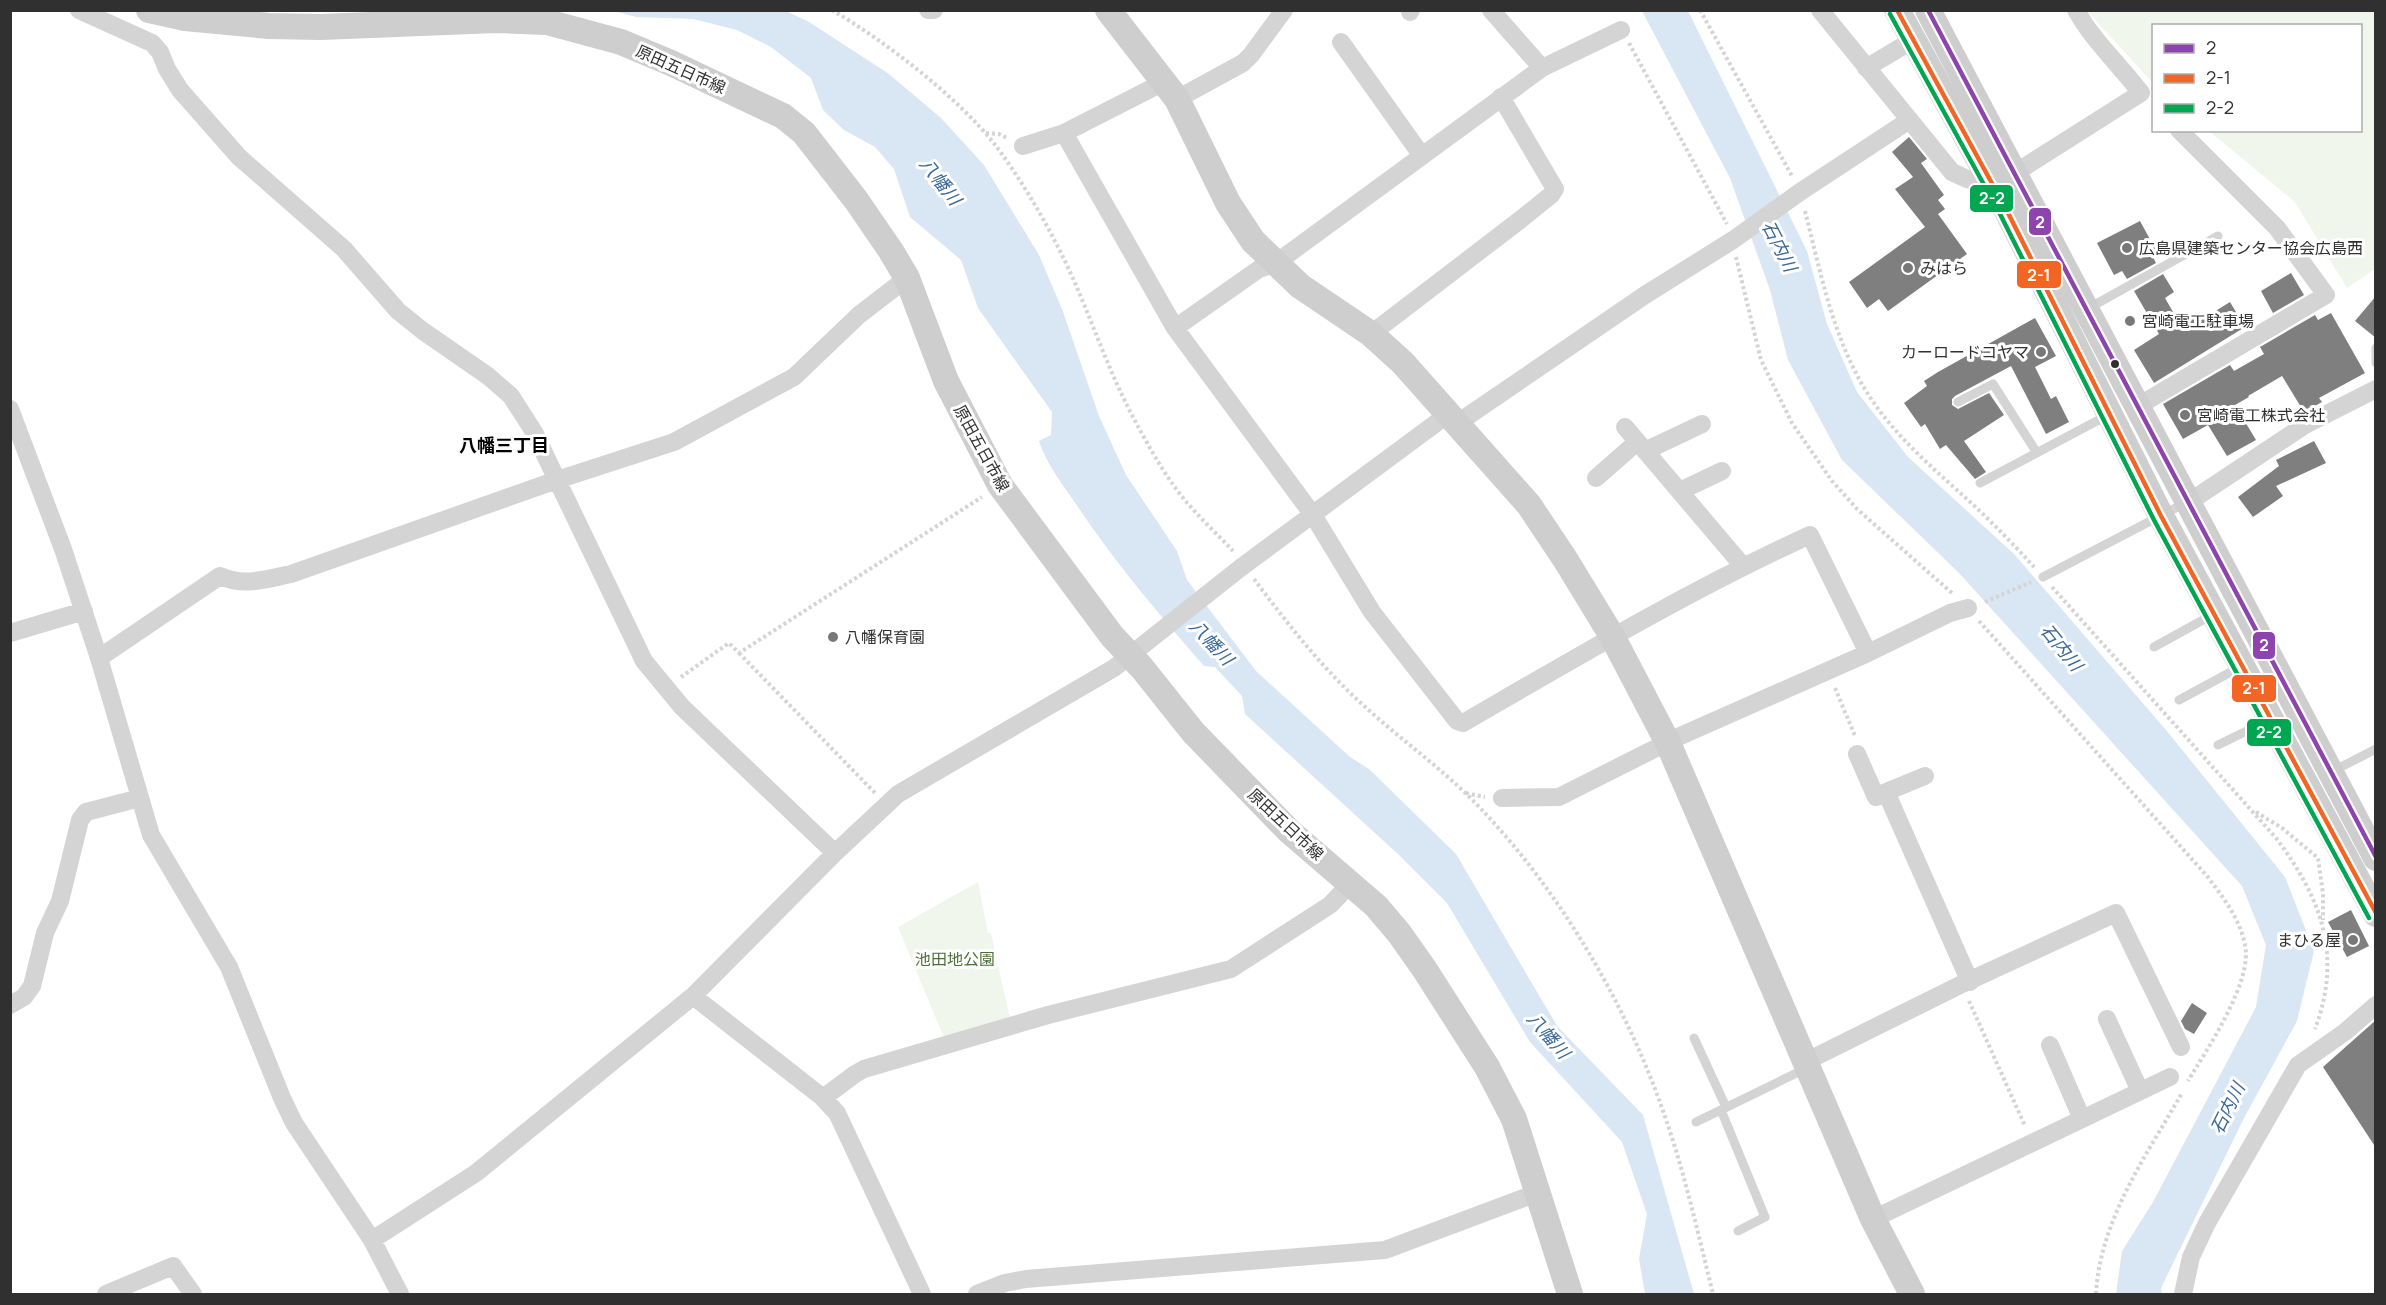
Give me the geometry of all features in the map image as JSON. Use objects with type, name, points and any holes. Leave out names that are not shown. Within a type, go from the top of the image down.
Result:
[{"type":"main road","name":"原田五日市線","points":[[149,10],[185,18],[269,26],[321,27],[496,20],[547,22],[621,42],[720,84],[783,116],[804,133],[856,200],[907,278],[946,381],[1000,485],[1112,636],[1134,652],[1209,748],[1289,831],[1376,906],[1399,933],[1487,1067],[1514,1119],[1570,1294]]},
{"type":"main road","points":[[1108,10],[1170,90],[1228,203],[1253,242],[1300,286],[1371,334],[1403,363],[1529,505],[1612,636],[1668,743],[1873,1219],[1912,1294]]},
{"type":"main road","points":[[1897,10],[1913,40],[2087,309],[2376,858]]},
{"type":"main road","points":[[1928,10],[2110,413],[2162,516],[2376,914]]},
{"type":"street","points":[[79,10],[152,44],[160,52],[180,90],[240,157],[344,249],[398,311],[488,376],[511,396],[534,432],[644,661],[690,715],[835,853]]},
{"type":"street","points":[[928,10],[934,10]]},
{"type":"street","points":[[1023,146],[1064,133],[1243,63],[1251,56],[1284,10]]},
{"type":"street","points":[[1491,10],[1542,68]]},
{"type":"street","points":[[1820,10],[1908,122],[1952,172],[1967,179],[2004,179],[2147,99],[2118,63],[2090,34],[2076,10]]},
{"type":"street","points":[[1175,328],[1259,269],[1276,263],[1542,68],[1621,30]]},
{"type":"street","points":[[1866,68],[1913,40]]},
{"type":"street","points":[[1341,42],[1422,156]]},
{"type":"street","points":[[1371,334],[1520,220],[1551,195],[1555,189],[1501,98]]},
{"type":"street","points":[[372,1240],[476,1173],[693,996],[835,853],[898,794],[1114,668],[1243,567],[1447,415],[1462,420],[1645,295],[1737,237],[1800,192],[1908,122]]},
{"type":"street","points":[[2138,406],[2326,295],[2277,228],[2181,132]]},
{"type":"street","points":[[1064,133],[1175,328],[1313,515],[1372,612],[1457,721],[1463,723],[1612,636],[1743,566],[1810,536],[1868,654]]},
{"type":"street","points":[[99,658],[220,576],[234,582],[291,574],[557,480],[674,442],[784,384],[859,315],[907,278]]},
{"type":"street","points":[[2189,502],[2305,424],[2376,389]]},
{"type":"street","points":[[10,410],[84,612],[157,849],[229,967],[294,1123],[372,1240],[400,1294]]},
{"type":"street","points":[[1596,478],[1641,447],[1702,424]]},
{"type":"street","points":[[1625,427],[1743,566]]},
{"type":"street","points":[[1680,491],[1722,471]]},
{"type":"street","points":[[1502,798],[1559,796],[1678,737],[1868,654],[1950,613],[1972,607]]},
{"type":"street","points":[[10,633],[84,612]]},
{"type":"street","points":[[1857,746],[1876,796],[1925,776]]},
{"type":"street","points":[[1886,792],[1966,983]]},
{"type":"street","points":[[10,1005],[24,998],[32,986],[45,933],[60,901],[80,820],[86,812],[140,798]]},
{"type":"street","points":[[823,1098],[864,1069],[1048,1015],[1231,969],[1330,905],[1351,883]]},
{"type":"street","points":[[1807,1064],[1966,983],[2116,913],[2181,1047]]},
{"type":"street","points":[[693,996],[823,1098],[837,1113],[922,1294]]},
{"type":"street","points":[[2183,1294],[2191,1257],[2207,1223],[2298,1065],[2345,1032],[2376,1005]]},
{"type":"street","points":[[2107,1019],[2140,1091]]},
{"type":"street","points":[[2050,1045],[2082,1119]]},
{"type":"street","points":[[1873,1219],[2170,1077]]},
{"type":"street","points":[[977,1294],[1005,1283],[1026,1279],[1384,1250],[1537,1193]]},
{"type":"street","points":[[106,1294],[173,1266],[193,1294]]},
{"type":"lane","points":[[2087,309],[2218,236]]},
{"type":"lane","points":[[2376,348],[2376,363]]},
{"type":"lane","points":[[1958,402],[1993,384],[2037,453]]},
{"type":"lane","points":[[1980,483],[2110,413]]},
{"type":"lane","points":[[2040,578],[2189,502]]},
{"type":"lane","points":[[2154,646],[2215,614]]},
{"type":"lane","points":[[2179,700],[2243,666]]},
{"type":"lane","points":[[2218,745],[2271,719]]},
{"type":"lane","points":[[2331,772],[2376,749]]},
{"type":"lane","points":[[1694,1038],[1724,1108],[1765,1216],[1738,1231]]},
{"type":"lane","points":[[1696,1122],[1807,1064]]},
{"type":"path","points":[[832,10],[908,62],[985,133],[1029,196],[1063,258],[1102,352],[1133,417],[1169,478],[1189,505],[1334,677],[1364,707],[1430,759],[1482,809],[1547,889],[1601,976],[1635,1038],[1663,1111],[1713,1294]]},
{"type":"path","points":[[1700,10],[1800,192],[1829,304],[1845,352],[1882,415],[1921,458],[2006,536],[2040,578],[2251,809],[2299,869],[2323,924]]},
{"type":"path","points":[[1621,30],[1737,237],[1761,360],[1772,387],[1792,423],[1832,481],[1857,509],[1972,607],[2040,578]]},
{"type":"path","points":[[738,653],[1000,485]]},
{"type":"path","points":[[666,688],[729,643],[885,804]]},
{"type":"path","points":[[1828,672],[1857,746]]},
{"type":"path","points":[[2251,809],[2282,828],[2318,858],[2327,961],[2324,1002],[2313,1036],[2298,1065]]},
{"type":"path","points":[[1966,983],[2032,1143]]},
{"type":"green space","points":[[2087,11],[2375,11],[2375,269],[2347,288],[2295,202],[2210,132],[2362,132],[2362,24],[2152,24],[2152,82]]},
{"type":"green space","name":"池田地公園","points":[[978,882],[988,933],[991,933],[1010,1019],[944,1038],[898,927]]},
{"type":"water","name":"八幡川","points":[[614,11],[786,11],[809,22],[889,74],[941,118],[984,165],[1039,255],[1062,309],[1099,416],[1126,475],[1177,551],[1187,580],[1256,671],[1350,757],[1369,769],[1456,854],[1557,1026],[1643,1115],[1694,1294],[1645,1294],[1639,1259],[1647,1214],[1622,1142],[1530,1042],[1447,903],[1399,855],[1245,714],[1242,696],[1215,667],[1204,666],[1137,587],[1091,526],[1055,474],[1039,441],[1051,435],[1052,412],[978,308],[961,260],[910,217],[894,169],[875,147],[844,130],[823,110],[811,78],[771,47],[737,30],[693,19],[636,17]]},
{"type":"water","name":"石内川","points":[[1642,11],[1688,11],[1807,251],[1827,324],[1857,392],[1908,457],[2014,554],[2166,730],[2285,877],[2314,951],[2297,1021],[2244,1118],[2161,1288],[2162,1294],[2116,1294],[2122,1251],[2153,1202],[2256,1007],[2266,945],[2242,886],[1959,573],[1842,460],[1788,360],[1770,290],[1730,178]]},
{"type":"building","name":"みはら","points":[[1909,137],[1927,159],[1921,163],[1944,195],[1938,200],[1945,209],[1938,214],[1967,254],[1888,311],[1879,299],[1867,308],[1849,282],[1925,227],[1895,189],[1913,177],[1892,152]]},
{"type":"building","name":"広島県建築センター協会広島西","points":[[2140,221],[2157,252],[2152,255],[2156,263],[2127,279],[2122,271],[2114,275],[2097,243]]},
{"type":"building","points":[[2291,273],[2304,295],[2273,313],[2261,291]]},
{"type":"building","points":[[2163,274],[2174,292],[2165,298],[2180,324],[2198,314],[2201,320],[2230,302],[2245,327],[2154,383],[2134,350],[2159,334],[2134,291]]},
{"type":"building","points":[[2376,296],[2376,338],[2355,321]]},
{"type":"building","points":[[2331,313],[2365,373],[2319,398],[2322,402],[2304,412],[2282,376],[2248,396],[2235,405],[2256,440],[2227,456],[2208,425],[2183,439],[2163,404],[2230,365],[2234,371],[2264,354],[2260,347],[2315,315],[2318,320]]},
{"type":"building","points":[[2035,318],[2056,356],[2035,367],[2051,399],[2056,396],[2069,422],[2046,434],[2011,366],[1955,396],[1952,399],[1952,405],[1958,409],[1989,393],[2004,415],[1964,441],[1986,472],[1975,479],[1946,445],[1940,449],[1925,424],[1921,427],[1904,403],[1927,386],[1924,381]]},
{"type":"building","points":[[2314,441],[2326,463],[2276,486],[2283,496],[2253,517],[2238,497],[2279,466],[2276,460]]},
{"type":"building","points":[[2351,910],[2369,946],[2347,957],[2328,922]]},
{"type":"building","points":[[2192,1003],[2207,1013],[2194,1034],[2185,1029],[2181,1021]]},
{"type":"building","points":[[2376,1020],[2376,1148],[2323,1067]]},
{"type":"transit line","name":"2-1","points":[[1897,10],[2006,209],[2161,516],[2376,913]]},
{"type":"transit line","name":"2","points":[[1928,10],[2376,857]]},
{"type":"transit line","name":"2-2","points":[[1890,14],[1999,212],[2154,520],[2369,918]]},
{"type":"place","name":"広島県建築センター協会広島西","points":[[2127,248]]},
{"type":"place","name":"みはら","points":[[1908,268]]},
{"type":"place","name":"宮崎電工駐車場","points":[[2130,321]]},
{"type":"place","name":"カーロードコヤマ","points":[[2041,352]]},
{"type":"place","name":"宮崎電工株式会社","points":[[2185,415]]},
{"type":"place","name":"八幡保育園","points":[[833,637]]},
{"type":"place","name":"まひる屋","points":[[2353,940]]},
{"type":"district","name":"八幡三丁目","points":[[504,445]]}]
